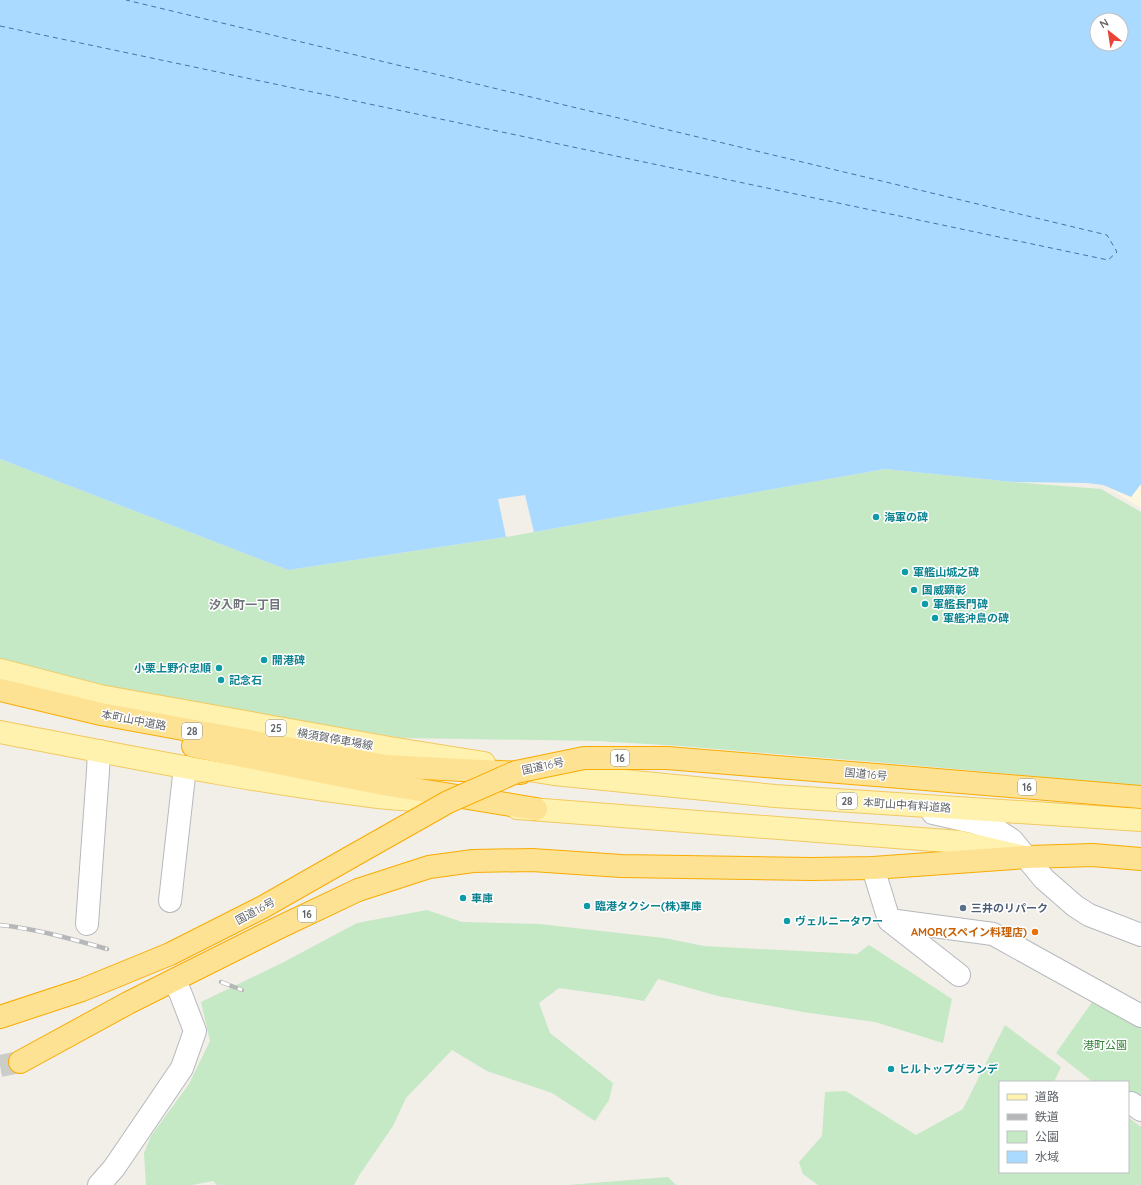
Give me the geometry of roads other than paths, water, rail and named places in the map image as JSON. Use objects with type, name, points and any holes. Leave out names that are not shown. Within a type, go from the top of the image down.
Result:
[{"type":"highway","name":"本町山中道路","points":[[0,690],[101,714],[384,775]]},
{"type":"highway","name":"本町山中道路","points":[[0,704],[99,727],[384,775]]},
{"type":"highway","name":"国道16号","points":[[0,1017],[82,990],[170,954],[263,907],[448,802],[516,772],[584,758],[667,758],[1141,797]]},
{"type":"highway","points":[[384,775],[554,774]]},
{"type":"highway","points":[[384,775],[536,810]]},
{"type":"highway","name":"16","points":[[20,1062],[173,981],[278,928],[358,890],[429,867],[474,861],[532,860],[629,866],[812,870],[873,868],[1027,857],[1093,855],[1141,859]]},
{"type":"main road","name":"横須賀停車場線","points":[[0,670],[100,696],[390,748],[554,774]]},
{"type":"main road","points":[[0,732],[185,767],[315,789],[380,797],[960,842],[1027,857]]},
{"type":"main road","name":"本町山中有料道路","points":[[554,774],[775,796],[1141,820]]},
{"type":"street","points":[[87,924],[99,751]]},
{"type":"street","points":[[170,901],[185,767]]},
{"type":"street","points":[[887,804],[973,822],[995,829],[1012,840],[1044,879],[1075,906],[1089,915],[1141,935]]},
{"type":"street","points":[[873,868],[889,920],[959,975]]},
{"type":"street","points":[[889,920],[993,934],[1141,1016]]},
{"type":"street","points":[[99,1185],[114,1168],[182,1068],[195,1031],[180,992],[173,981]]},
{"type":"water","points":[[0,0],[1141,0],[1141,484],[1131,497],[1103,485],[1087,483],[1013,482],[885,469],[534,532],[525,495],[498,499],[506,537],[288,570],[0,459]]},
{"type":"tunnel","points":[[0,1066],[20,1062]]},
{"type":"railway","points":[[0,925],[68,938],[107,949]]},
{"type":"railway","points":[[221,982],[242,990]]},
{"type":"place","name":"海軍の碑","points":[[876,517]]},
{"type":"place","name":"軍艦山城之碑","points":[[905,572]]},
{"type":"place","name":"国威顕彰","points":[[914,590]]},
{"type":"place","name":"軍艦長門碑","points":[[925,604]]},
{"type":"place","name":"軍艦沖島の碑","points":[[935,618]]},
{"type":"place","name":"開港碑","points":[[264,660]]},
{"type":"place","name":"小栗上野介忠順","points":[[219,668]]},
{"type":"place","name":"記念石","points":[[221,680]]},
{"type":"place","name":"車庫","points":[[463,898]]},
{"type":"place","name":"臨港タクシー(株)車庫","points":[[587,906]]},
{"type":"place","name":"三井のリパーク","points":[[963,908]]},
{"type":"place","name":"ヴェルニータワー","points":[[787,921]]},
{"type":"place","name":"AMOR(スペイン料理店)","points":[[1035,932]]},
{"type":"place","name":"ヒルトップグランデ","points":[[891,1069]]},
{"type":"district","name":"汐入町一丁目","points":[[245,605]]},
{"type":"park label","name":"港町公園","points":[[1105,1045]]}]
